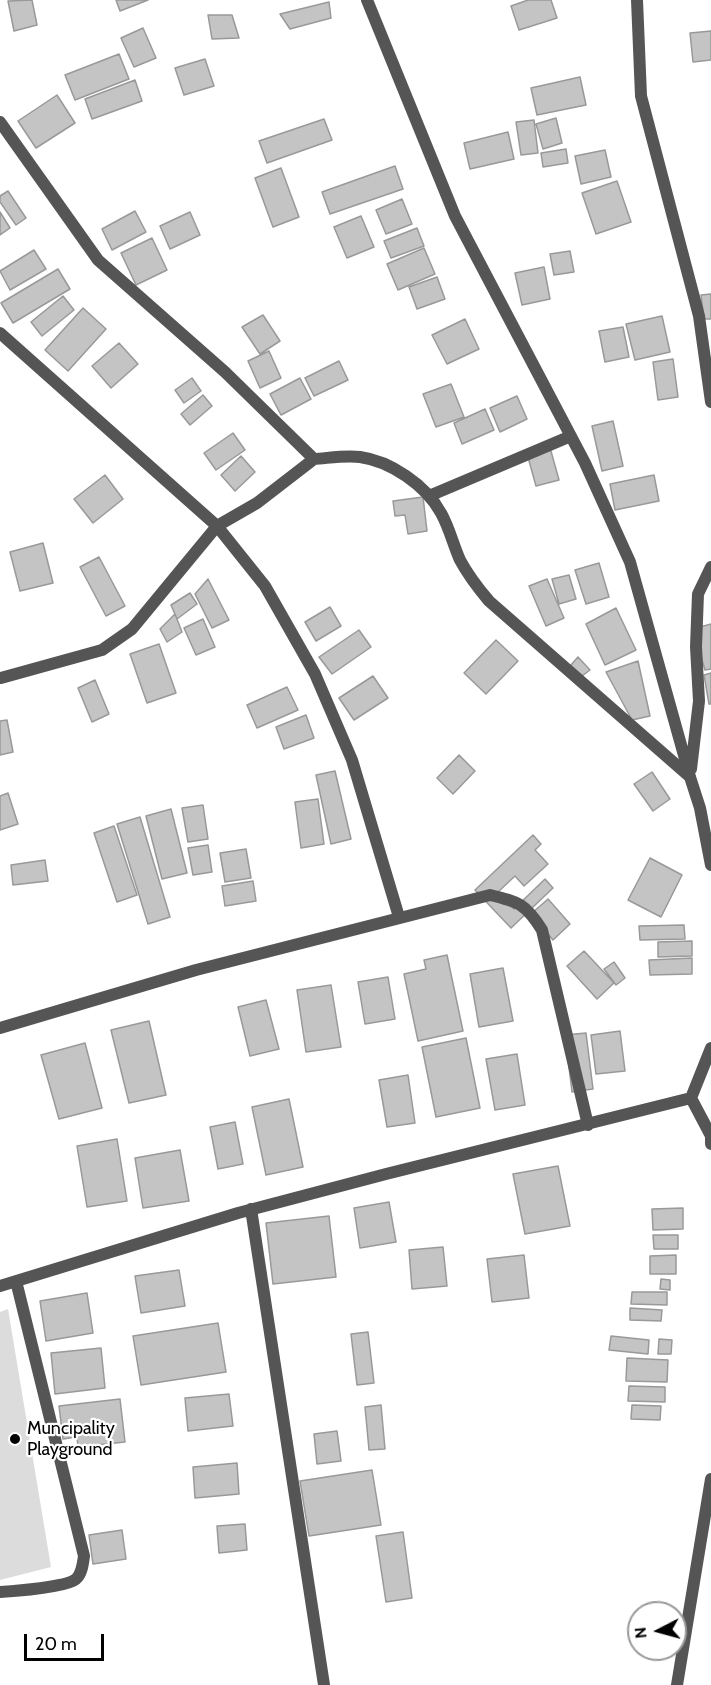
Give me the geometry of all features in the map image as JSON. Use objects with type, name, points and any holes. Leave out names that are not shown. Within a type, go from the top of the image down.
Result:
[{"type":"street","points":[[367,0],[455,216],[571,436],[630,562],[700,808],[711,865]]},
{"type":"street","points":[[638,0],[642,96],[699,316],[711,402]]},
{"type":"street","points":[[0,122],[98,260],[225,372],[314,459]]},
{"type":"street","points":[[0,333],[218,526],[265,586],[315,674],[352,760],[399,917]]},
{"type":"street","points":[[429,496],[571,436]]},
{"type":"street","points":[[0,675],[102,650],[132,629],[218,526],[257,503],[314,459],[358,456],[382,461],[415,481],[441,512],[461,560],[474,583],[489,601],[690,777]]},
{"type":"street","points":[[690,777],[699,701],[696,647],[698,594],[711,567]]},
{"type":"street","points":[[0,1028],[196,970],[490,895],[513,901],[530,910],[542,930],[588,1125]]},
{"type":"street","points":[[711,1048],[691,1098],[711,1136],[711,1144]]},
{"type":"street","points":[[0,1286],[251,1209],[691,1098]]},
{"type":"street","points":[[251,1209],[324,1685]]},
{"type":"street","points":[[0,1593],[66,1584],[77,1578],[84,1556],[16,1281]]},
{"type":"street","points":[[677,1685],[711,1479]]},
{"type":"shaded area","name":"Muncipality Playground","points":[[8,1309],[51,1567],[0,1580],[0,1312]]},
{"type":"building","points":[[32,0],[37,25],[14,31],[8,1]]},
{"type":"building","points":[[116,0],[148,0],[120,11]]},
{"type":"building","points":[[528,0],[551,0],[557,18],[519,30],[511,6]]},
{"type":"building","points":[[329,2],[331,18],[290,29],[280,14]]},
{"type":"building","points":[[208,15],[232,15],[239,38],[212,39]]},
{"type":"building","points":[[143,28],[156,58],[134,67],[121,38]]},
{"type":"building","points":[[711,31],[711,60],[693,62],[690,33]]},
{"type":"building","points":[[119,54],[129,79],[75,100],[65,75]]},
{"type":"building","points":[[205,59],[214,86],[184,95],[175,68]]},
{"type":"building","points":[[580,77],[586,105],[537,115],[531,88]]},
{"type":"building","points":[[135,80],[142,101],[92,119],[85,99]]},
{"type":"building","points":[[57,95],[75,123],[36,148],[18,121]]},
{"type":"building","points":[[556,118],[562,143],[543,149],[536,124]]},
{"type":"building","points":[[324,119],[332,140],[267,163],[259,141]]},
{"type":"building","points":[[534,120],[538,153],[521,155],[516,122]]},
{"type":"building","points":[[508,132],[514,159],[470,169],[464,143]]},
{"type":"building","points":[[566,149],[568,163],[543,167],[541,153]]},
{"type":"building","points":[[605,150],[611,177],[581,184],[575,156]]},
{"type":"building","points":[[395,166],[403,189],[330,214],[322,192]]},
{"type":"building","points":[[281,168],[299,217],[273,227],[255,178]]},
{"type":"building","points":[[617,181],[631,222],[596,234],[582,193]]},
{"type":"building","points":[[8,191],[26,218],[16,225],[0,202],[0,196]]},
{"type":"building","points":[[402,199],[412,224],[386,234],[376,210]]},
{"type":"building","points":[[135,211],[146,232],[112,250],[102,229]]},
{"type":"building","points":[[0,212],[10,228],[0,235]]},
{"type":"building","points":[[190,212],[200,235],[170,249],[160,226]]},
{"type":"building","points":[[361,216],[374,247],[347,258],[334,227]]},
{"type":"building","points":[[417,228],[424,246],[391,258],[384,241]]},
{"type":"building","points":[[152,238],[167,270],[136,285],[121,253]]},
{"type":"building","points":[[424,248],[435,274],[398,290],[387,264]]},
{"type":"building","points":[[34,250],[46,269],[10,290],[0,271]]},
{"type":"building","points":[[570,251],[574,272],[554,275],[550,254]]},
{"type":"building","points":[[544,267],[550,299],[522,305],[515,273]]},
{"type":"building","points":[[58,269],[70,289],[13,323],[1,303]]},
{"type":"building","points":[[437,277],[445,299],[417,309],[409,287]]},
{"type":"building","points":[[711,294],[711,319],[704,319],[701,295]]},
{"type":"building","points":[[63,296],[74,310],[42,336],[31,322]]},
{"type":"building","points":[[83,308],[106,329],[68,371],[45,350]]},
{"type":"building","points":[[263,315],[280,341],[260,354],[242,327]]},
{"type":"building","points":[[662,316],[670,352],[635,360],[626,324]]},
{"type":"building","points":[[465,319],[479,349],[447,364],[432,335]]},
{"type":"building","points":[[623,327],[629,357],[605,362],[599,331]]},
{"type":"building","points":[[119,343],[138,364],[111,388],[92,366]]},
{"type":"building","points":[[269,351],[281,378],[260,388],[248,361]]},
{"type":"building","points":[[673,359],[678,397],[658,400],[653,362]]},
{"type":"building","points":[[339,361],[348,380],[314,396],[305,378]]},
{"type":"building","points":[[192,378],[201,391],[184,403],[175,390]]},
{"type":"building","points":[[300,378],[311,399],[281,415],[270,394]]},
{"type":"building","points":[[451,384],[464,417],[436,427],[423,394]]},
{"type":"building","points":[[203,395],[212,406],[190,425],[181,414]]},
{"type":"building","points":[[517,396],[527,419],[500,432],[490,408]]},
{"type":"building","points":[[485,409],[494,430],[462,444],[454,423]]},
{"type":"building","points":[[613,421],[623,466],[602,471],[592,426]]},
{"type":"building","points":[[233,433],[245,450],[216,470],[204,453]]},
{"type":"building","points":[[549,444],[559,480],[536,486],[526,450]]},
{"type":"building","points":[[241,456],[255,472],[235,491],[221,475]]},
{"type":"building","points":[[105,475],[123,499],[93,523],[74,499]]},
{"type":"building","points":[[654,475],[659,501],[615,510],[610,484]]},
{"type":"building","points":[[423,497],[427,531],[408,534],[405,515],[395,516],[393,501]]},
{"type":"building","points":[[43,543],[53,583],[20,591],[10,552]]},
{"type":"building","points":[[99,557],[125,606],[106,616],[80,567]]},
{"type":"building","points":[[599,563],[609,597],[586,604],[575,570]]},
{"type":"building","points":[[569,575],[576,599],[559,604],[552,579]]},
{"type":"building","points":[[208,579],[229,620],[212,628],[195,594]]},
{"type":"building","points":[[547,579],[564,618],[546,626],[529,586]]},
{"type":"building","points":[[190,593],[197,604],[177,619],[171,605]]},
{"type":"building","points":[[330,607],[341,626],[316,641],[305,622]]},
{"type":"building","points":[[616,608],[636,650],[605,665],[586,624]]},
{"type":"building","points":[[175,614],[182,632],[167,642],[160,629]]},
{"type":"building","points":[[203,619],[215,647],[196,655],[184,628]]},
{"type":"building","points":[[711,624],[711,669],[705,670],[693,629]]},
{"type":"building","points":[[359,630],[371,647],[332,674],[319,657]]},
{"type":"building","points":[[496,640],[518,661],[486,694],[464,673]]},
{"type":"building","points":[[159,644],[176,693],[147,703],[130,654]]},
{"type":"building","points":[[578,657],[590,670],[582,676],[570,666]]},
{"type":"building","points":[[638,661],[650,716],[632,720],[606,672]]},
{"type":"building","points":[[711,673],[711,704],[709,704],[704,675]]},
{"type":"building","points":[[373,676],[388,698],[354,720],[339,698]]},
{"type":"building","points":[[95,680],[109,714],[92,722],[78,688]]},
{"type":"building","points":[[287,687],[298,710],[257,728],[247,705]]},
{"type":"building","points":[[306,715],[314,738],[284,749],[276,727]]},
{"type":"building","points":[[7,720],[13,752],[0,755],[0,721]]},
{"type":"building","points":[[459,755],[475,771],[453,794],[437,778]]},
{"type":"building","points":[[335,771],[351,839],[331,844],[316,775]]},
{"type":"building","points":[[652,772],[670,799],[653,811],[634,784]]},
{"type":"building","points":[[8,793],[18,824],[0,830],[0,796]]},
{"type":"building","points":[[318,799],[324,844],[301,848],[295,802]]},
{"type":"building","points":[[203,805],[208,839],[188,842],[182,808]]},
{"type":"building","points":[[171,809],[187,873],[162,879],[146,816]]},
{"type":"building","points":[[140,817],[170,917],[148,924],[117,824]]},
{"type":"building","points":[[114,826],[137,895],[117,902],[94,833]]},
{"type":"building","points":[[533,835],[541,844],[535,850],[548,864],[524,886],[515,876],[498,892],[514,909],[545,879],[553,888],[511,928],[475,890]]},
{"type":"building","points":[[208,845],[212,872],[193,875],[188,848]]},
{"type":"building","points":[[246,849],[251,878],[225,882],[220,853]]},
{"type":"building","points":[[650,858],[682,875],[661,917],[628,900]]},
{"type":"building","points":[[45,860],[48,881],[13,885],[11,865]]},
{"type":"building","points":[[253,881],[256,901],[225,906],[222,886]]},
{"type":"building","points":[[548,899],[570,924],[553,940],[531,914]]},
{"type":"building","points":[[684,925],[685,939],[640,940],[639,926]]},
{"type":"building","points":[[692,941],[692,956],[658,957],[658,942]]},
{"type":"building","points":[[584,951],[614,983],[597,999],[567,966]]},
{"type":"building","points":[[447,955],[463,1031],[418,1041],[404,974],[426,969],[424,960]]},
{"type":"building","points":[[692,958],[692,974],[650,975],[649,960]]},
{"type":"building","points":[[614,962],[625,978],[616,985],[604,969]]},
{"type":"building","points":[[503,968],[513,1021],[479,1027],[470,974]]},
{"type":"building","points":[[388,977],[395,1019],[365,1024],[358,982]]},
{"type":"building","points":[[331,985],[341,1047],[306,1052],[297,990]]},
{"type":"building","points":[[266,1000],[279,1049],[250,1056],[238,1007]]},
{"type":"building","points":[[149,1021],[166,1095],[129,1103],[111,1030]]},
{"type":"building","points":[[620,1031],[625,1071],[596,1074],[591,1035]]},
{"type":"building","points":[[586,1033],[593,1089],[572,1092],[565,1035]]},
{"type":"building","points":[[466,1038],[480,1108],[436,1117],[422,1047]]},
{"type":"building","points":[[85,1043],[102,1108],[59,1119],[41,1055]]},
{"type":"building","points":[[517,1054],[525,1105],[495,1110],[486,1059]]},
{"type":"building","points":[[408,1075],[415,1123],[387,1127],[379,1080]]},
{"type":"building","points":[[289,1099],[303,1167],[266,1175],[252,1107]]},
{"type":"building","points":[[235,1122],[243,1164],[218,1169],[210,1127]]},
{"type":"building","points":[[117,1139],[127,1201],[87,1207],[77,1146]]},
{"type":"building","points":[[180,1150],[189,1201],[143,1208],[135,1158]]},
{"type":"building","points":[[558,1166],[570,1226],[525,1234],[513,1174]]},
{"type":"building","points":[[389,1202],[396,1242],[360,1248],[354,1208]]},
{"type":"building","points":[[683,1208],[683,1229],[653,1230],[652,1209]]},
{"type":"building","points":[[329,1216],[336,1277],[273,1284],[266,1223]]},
{"type":"building","points":[[653,1235],[678,1235],[678,1249],[654,1249]]},
{"type":"building","points":[[443,1247],[447,1286],[412,1289],[409,1250]]},
{"type":"building","points":[[524,1255],[529,1298],[492,1302],[487,1259]]},
{"type":"building","points":[[676,1255],[676,1274],[650,1274],[650,1256]]},
{"type":"building","points":[[179,1270],[185,1306],[141,1313],[135,1276]]},
{"type":"building","points":[[661,1279],[670,1280],[670,1290],[660,1289]]},
{"type":"building","points":[[632,1292],[667,1292],[667,1305],[631,1304]]},
{"type":"building","points":[[87,1293],[93,1333],[46,1341],[40,1301]]},
{"type":"building","points":[[630,1308],[662,1310],[661,1321],[630,1320]]},
{"type":"building","points":[[218,1323],[226,1372],[141,1385],[133,1336]]},
{"type":"building","points":[[368,1332],[374,1383],[357,1385],[351,1334]]},
{"type":"building","points":[[611,1336],[649,1340],[648,1354],[609,1350]]},
{"type":"building","points":[[659,1339],[672,1340],[671,1354],[658,1354]]},
{"type":"building","points":[[101,1348],[105,1388],[55,1394],[51,1353]]},
{"type":"building","points":[[627,1358],[668,1360],[667,1382],[626,1381]]},
{"type":"building","points":[[629,1386],[665,1387],[665,1402],[628,1401]]},
{"type":"building","points":[[229,1394],[233,1426],[188,1431],[185,1398]]},
{"type":"building","points":[[120,1399],[125,1442],[78,1447],[77,1437],[63,1439],[59,1406]]},
{"type":"building","points":[[381,1405],[385,1449],[369,1450],[365,1407]]},
{"type":"building","points":[[632,1405],[661,1406],[660,1420],[631,1419]]},
{"type":"building","points":[[337,1431],[341,1461],[317,1464],[314,1434]]},
{"type":"building","points":[[237,1463],[239,1494],[195,1498],[193,1467]]},
{"type":"building","points":[[372,1470],[381,1525],[309,1536],[300,1481]]},
{"type":"building","points":[[245,1524],[247,1550],[219,1553],[217,1526]]},
{"type":"building","points":[[122,1530],[126,1559],[93,1564],[89,1535]]},
{"type":"building","points":[[403,1532],[412,1598],[386,1602],[376,1536]]},
{"type":"place","name":"Muncipality Playground","points":[[15,1439]]}]
